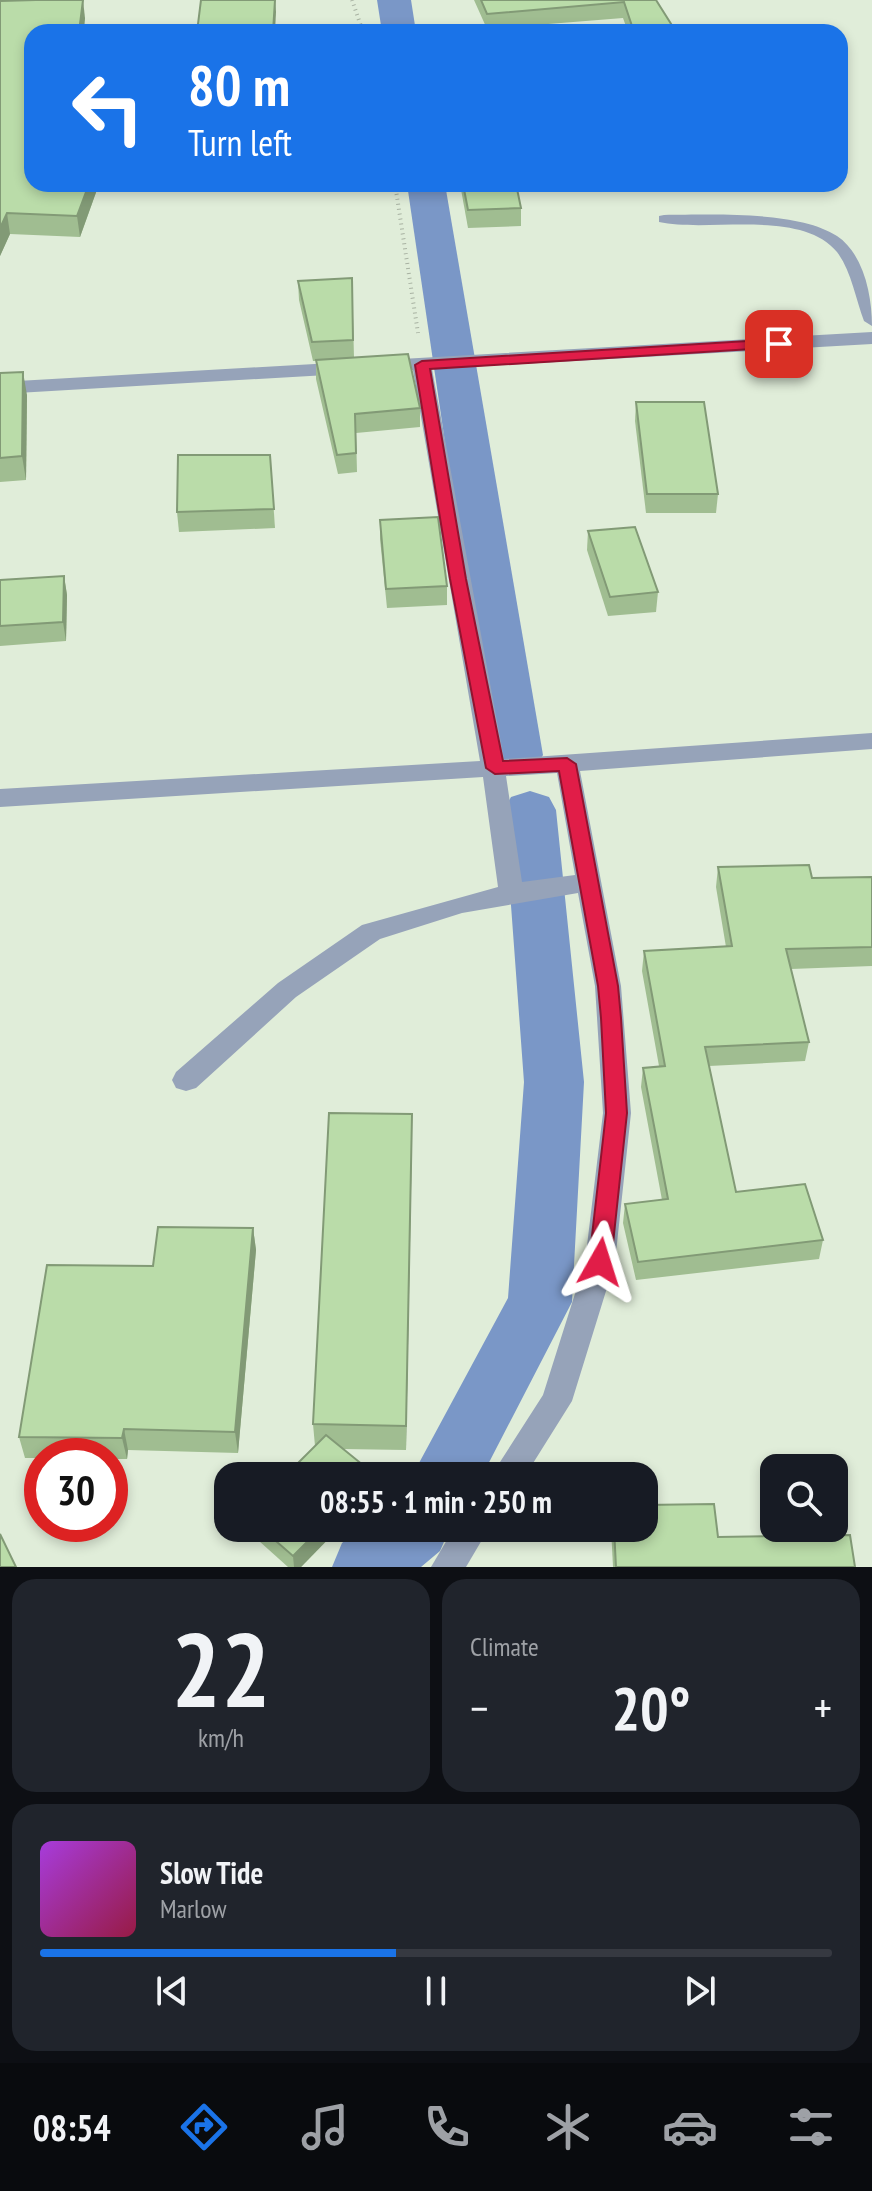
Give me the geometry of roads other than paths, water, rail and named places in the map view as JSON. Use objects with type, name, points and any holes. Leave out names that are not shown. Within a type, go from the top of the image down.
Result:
[{"type":"street","points":[[0,388],[872,338]]},
{"type":"street","points":[[429,365],[458,579],[519,892]]},
{"type":"street","points":[[0,798],[567,764],[872,741]]},
{"type":"street","points":[[516,1462],[557,1401],[600,1262],[617,1113],[608,986],[580,883],[567,764]]},
{"type":"street","points":[[186,1080],[287,990],[371,932],[462,904],[580,883]]},
{"type":"street","points":[[447,1567],[464,1542]]},
{"type":"lane","points":[[664,219],[796,224],[825,232],[843,249],[872,321]]},
{"type":"waterway","points":[[394,0],[398,24]]},
{"type":"waterway","points":[[427,192],[517,755]]},
{"type":"waterway","points":[[454,1462],[540,1302],[554,1082],[530,810]]},
{"type":"waterway","points":[[367,1567],[398,1542]]}]
